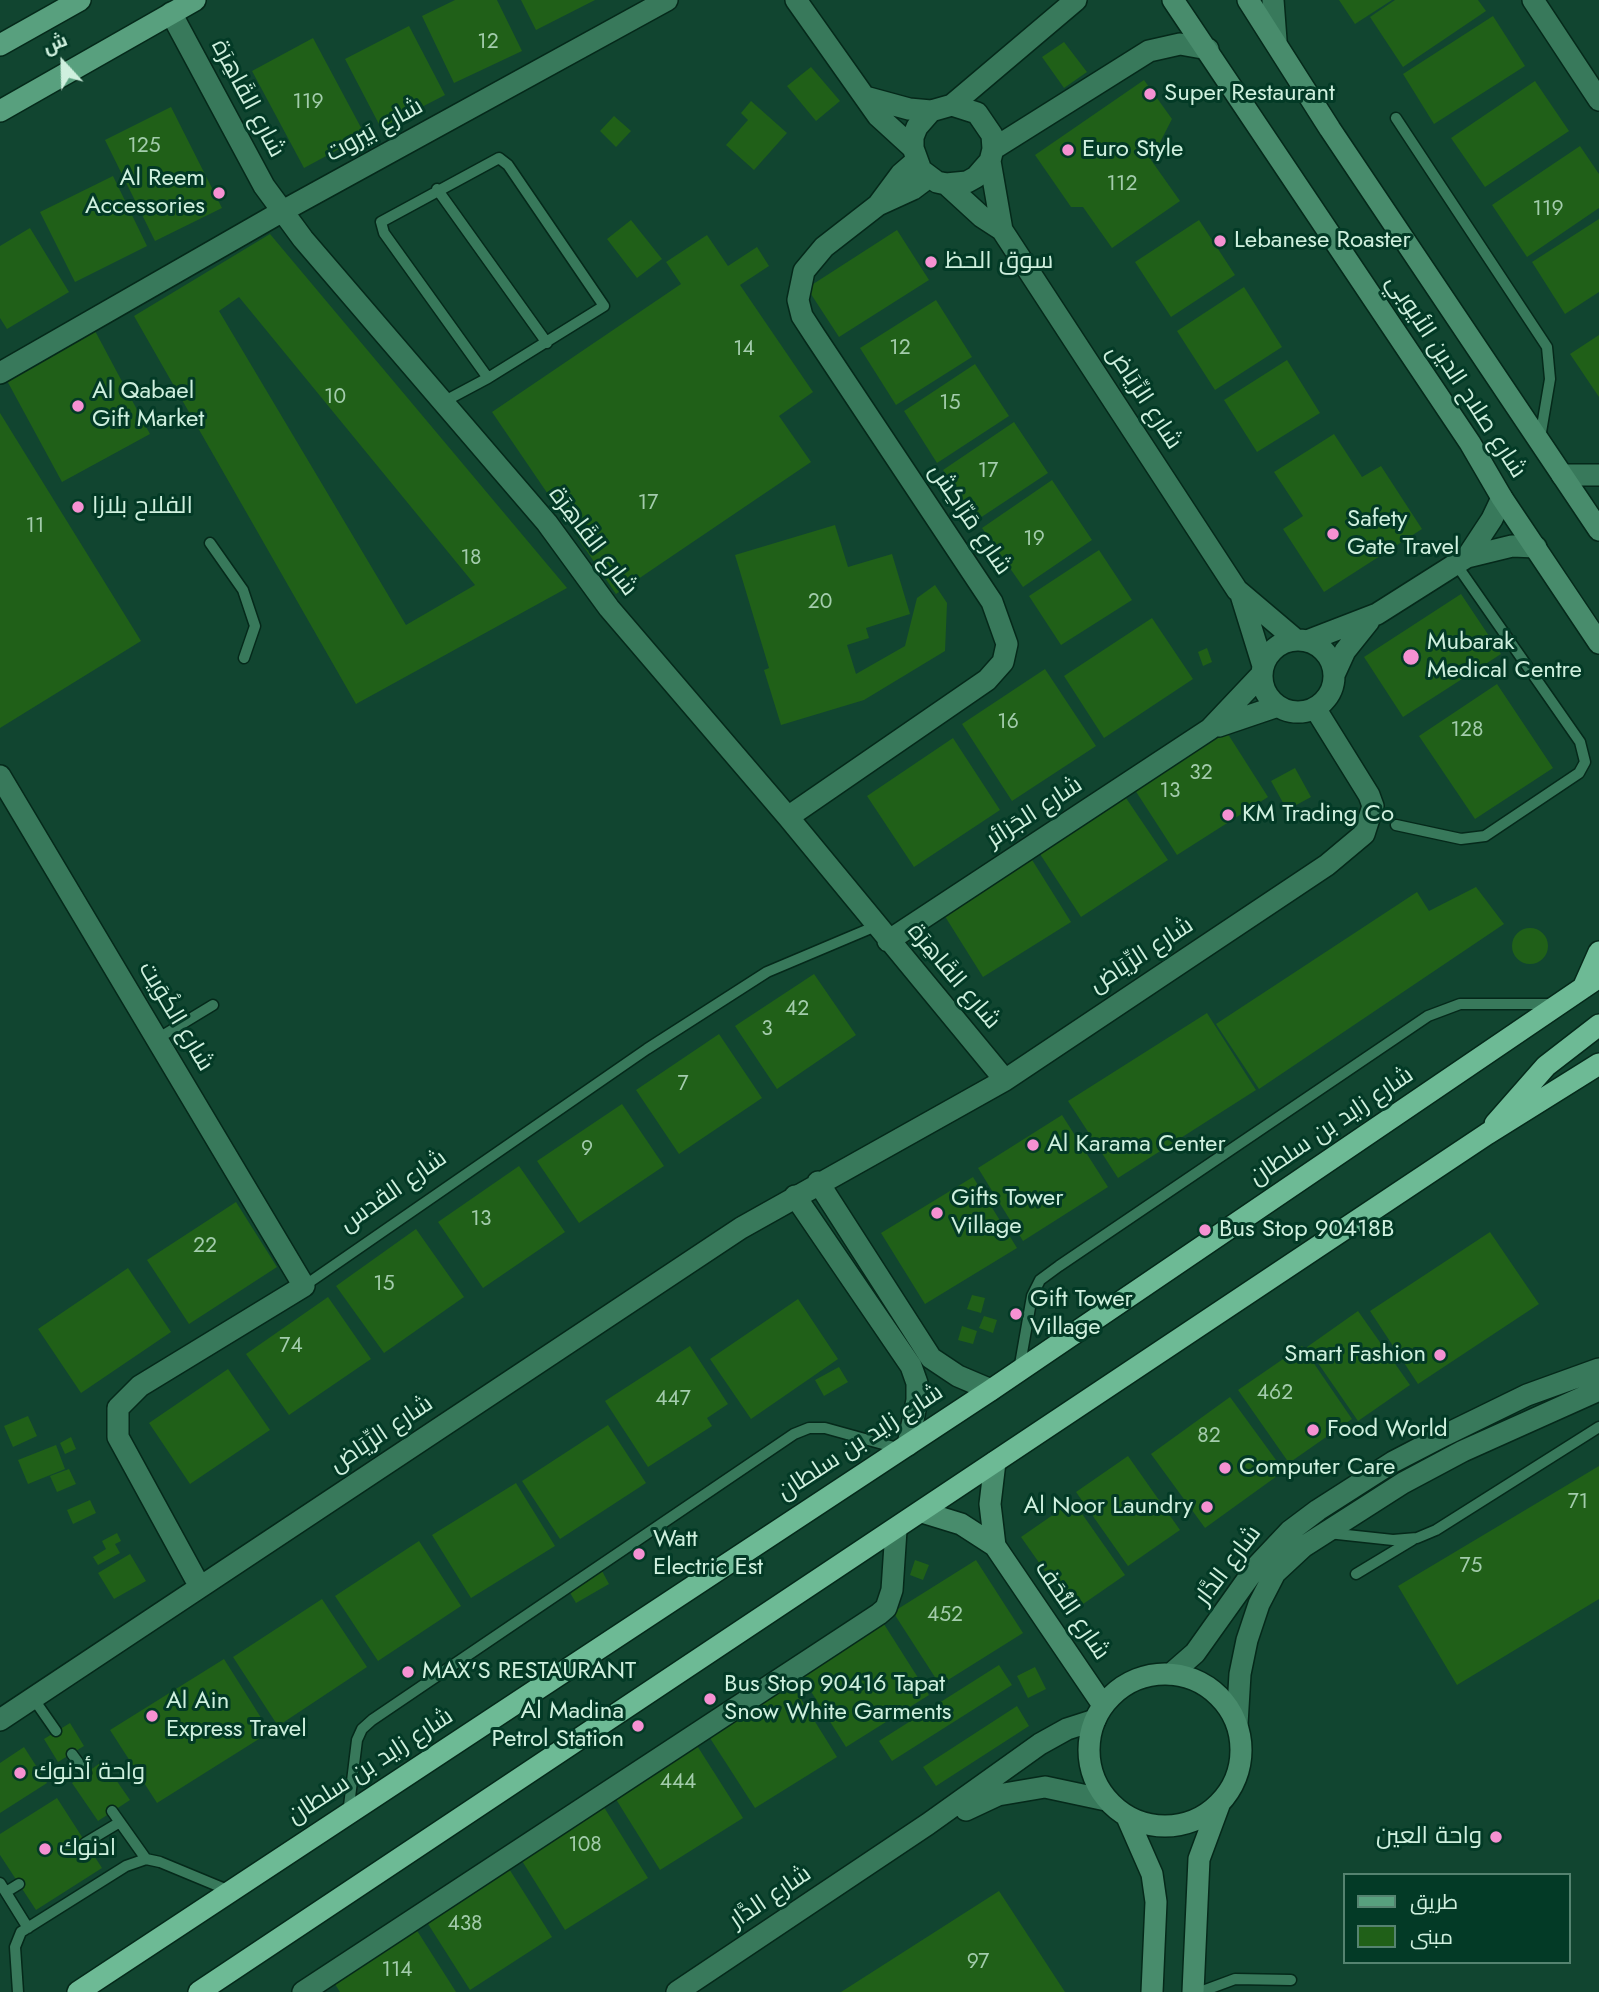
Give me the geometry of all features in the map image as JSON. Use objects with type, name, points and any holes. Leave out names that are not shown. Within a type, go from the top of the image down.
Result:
[{"type":"highway","points":[[1591,982],[1599,953]]},
{"type":"highway","name":"شارع زايد بن سلطان","points":[[78,1992],[991,1390],[1591,982]]},
{"type":"highway","points":[[1487,1134],[1538,1073],[1599,1024]]},
{"type":"highway","points":[[199,1992],[1487,1134],[1599,1064]]},
{"type":"highway","points":[[228,1992],[233,1969]]},
{"type":"main road","points":[[0,45],[80,0]]},
{"type":"main road","points":[[0,111],[195,0]]},
{"type":"street","name":"شارع بَيروت","points":[[0,373],[281,212],[667,0]]},
{"type":"street","name":"شارع الرِّيَاض","points":[[796,0],[886,125],[926,167],[982,217],[1002,230],[1241,596],[1262,670]]},
{"type":"street","points":[[865,97],[909,109],[931,111],[952,105],[1076,0]]},
{"type":"street","name":"شارع صلاح الدين الأيوبي","points":[[1173,0],[1470,443],[1502,498],[1599,643]]},
{"type":"street","name":"شارع صلاح الدين الأيوبي","points":[[1248,0],[1276,40],[1330,129],[1599,530]]},
{"type":"street","points":[[1273,0],[1276,40]]},
{"type":"street","points":[[1533,0],[1599,100]]},
{"type":"street","name":"شارع القَاهِرَة","points":[[171,13],[264,186],[281,212],[547,523],[609,608],[788,817],[1005,1080]]},
{"type":"street","points":[[931,111],[917,127],[926,167],[967,182],[976,177],[991,155],[1149,51],[1180,44],[1208,49]]},
{"type":"street","points":[[952,105],[977,113],[992,135],[991,155]]},
{"type":"street","name":"شارع الرِّيَاض","points":[[991,155],[1002,230]]},
{"type":"street","name":"شارع مَرّاكِش","points":[[788,817],[987,680],[1003,662],[1007,644],[992,602],[802,316],[798,292],[804,271],[824,247],[878,205],[901,174],[926,167]]},
{"type":"street","points":[[1562,475],[1599,475]]},
{"type":"street","points":[[1461,561],[1492,519],[1502,498]]},
{"type":"street","points":[[1377,614],[1275,648],[1262,670],[1263,687],[1278,706],[1296,712],[1315,708],[1329,694],[1334,675],[1359,631],[1377,614],[1461,561],[1512,546],[1536,547]]},
{"type":"street","name":"شارع الرِّيَاض","points":[[1241,596],[1302,641]]},
{"type":"street","points":[[1302,641],[1326,654],[1334,675]]},
{"type":"street","name":"شارع الجَزائر","points":[[1210,729],[1262,670]]},
{"type":"street","name":"شارع الجَزائر","points":[[882,933],[1210,729],[1278,706]]},
{"type":"street","name":"شارع الرِّيَاض","points":[[0,1720],[741,1228],[818,1182],[1005,1080],[1327,865],[1364,834],[1373,806],[1369,795],[1315,708]]},
{"type":"street","name":"شارع الكُوَيت","points":[[0,776],[304,1286]]},
{"type":"street","points":[[818,1182],[931,1358],[958,1376],[991,1390]]},
{"type":"street","points":[[795,1195],[911,1367],[917,1383],[917,1400],[904,1447]]},
{"type":"street","name":"شارع القدس","points":[[200,1587],[118,1437],[118,1408],[141,1386],[304,1286]]},
{"type":"street","name":"شارع الدَّار","points":[[1171,1674],[1195,1653],[1257,1566],[1290,1531],[1318,1510],[1393,1462],[1445,1435],[1527,1395],[1599,1369]]},
{"type":"street","name":"شارع الدَّار","points":[[1237,1724],[1240,1674],[1259,1604],[1275,1573],[1325,1533],[1403,1483],[1451,1457],[1599,1390]]},
{"type":"street","name":"شارع التُّحَف","points":[[995,1462],[990,1504],[995,1546],[1099,1713]]},
{"type":"street","name":"شارع التُّحَف","points":[[922,1512],[961,1524],[995,1546]]},
{"type":"street","points":[[303,1992],[879,1614],[886,1608],[892,1590],[896,1530]]},
{"type":"street","points":[[1171,1674],[1192,1679],[1211,1689],[1227,1704],[1237,1724],[1242,1745],[1240,1767],[1232,1787],[1219,1804],[1199,1819],[1175,1826],[1150,1825],[1127,1817],[1107,1800],[1091,1770],[1090,1736],[1099,1713],[1133,1681],[1171,1674]]},
{"type":"street","name":"شارع الدَّار","points":[[677,1992],[928,1824],[1040,1744],[1099,1713]]},
{"type":"street","name":"شارع الدَّار","points":[[928,1824],[950,1818],[998,1795],[1024,1789],[1065,1789],[1107,1800]]},
{"type":"street","points":[[1193,1992],[1199,1859],[1219,1804]]},
{"type":"street","points":[[1127,1817],[1152,1874],[1156,1902],[1152,1992]]},
{"type":"lane","points":[[1396,118],[1547,347],[1550,366],[1540,441]]},
{"type":"lane","points":[[443,402],[488,378],[604,306],[505,160],[493,160],[381,222],[381,228],[488,378]]},
{"type":"lane","points":[[437,189],[547,342]]},
{"type":"lane","points":[[210,543],[243,590],[254,626],[244,657]]},
{"type":"lane","points":[[1396,825],[1461,839],[1485,836],[1579,773],[1585,762],[1580,742],[1461,561]]},
{"type":"lane","name":"شارع القدس","points":[[304,1286],[647,1049],[767,972],[882,933]]},
{"type":"lane","points":[[1019,1371],[1026,1316],[1040,1280],[1370,1055],[1428,1016],[1451,1006],[1560,1004]]},
{"type":"lane","points":[[157,1039],[213,1005]]},
{"type":"lane","points":[[1356,1574],[1417,1538],[1453,1521],[1599,1427]]},
{"type":"lane","points":[[348,1814],[357,1740],[362,1729],[372,1720],[794,1434],[809,1428],[825,1428],[904,1447]]},
{"type":"lane","points":[[1325,1533],[1393,1540],[1417,1538]]},
{"type":"lane","points":[[33,1698],[56,1731]]},
{"type":"lane","points":[[72,1754],[86,1773]]},
{"type":"lane","points":[[112,1811],[146,1859]]},
{"type":"lane","points":[[85,1843],[120,1822]]},
{"type":"lane","points":[[18,1992],[17,1939],[28,1928],[127,1866],[146,1859],[160,1862],[230,1891]]},
{"type":"lane","points":[[19,1884],[3,1887],[28,1928]]},
{"type":"lane","points":[[1200,1992],[1235,1979],[1291,1980]]},
{"type":"building","points":[[455,0],[497,0],[522,51],[454,83],[422,16]]},
{"type":"building","points":[[521,0],[595,0],[536,30]]},
{"type":"building","points":[[1339,0],[1392,0],[1355,24]]},
{"type":"building","points":[[1395,0],[1478,0],[1486,11],[1403,67],[1370,17]]},
{"type":"building","points":[[1493,16],[1525,66],[1434,124],[1403,74]]},
{"type":"building","points":[[409,26],[445,95],[381,128],[345,59]]},
{"type":"building","points":[[313,38],[365,135],[304,168],[252,71]]},
{"type":"building","points":[[1064,42],[1087,72],[1064,88],[1042,57]]},
{"type":"building","points":[[811,67],[840,101],[816,121],[787,86]]},
{"type":"building","points":[[1144,80],[1172,119],[1151,160],[1180,201],[1112,248],[1083,207],[1071,207],[1035,155]]},
{"type":"building","points":[[1535,81],[1569,131],[1485,187],[1451,138]]},
{"type":"building","points":[[751,101],[787,133],[754,170],[726,145],[748,120],[741,113]]},
{"type":"building","points":[[171,107],[222,208],[155,241],[105,140]]},
{"type":"building","points":[[614,116],[631,131],[616,147],[600,131]]},
{"type":"building","points":[[1580,146],[1599,174],[1599,208],[1527,257],[1492,205]]},
{"type":"building","points":[[113,176],[147,246],[75,282],[40,212]]},
{"type":"building","points":[[1599,219],[1599,292],[1565,314],[1532,262]]},
{"type":"building","points":[[631,220],[662,259],[637,278],[607,239]]},
{"type":"building","points":[[1199,220],[1235,275],[1171,317],[1135,262]]},
{"type":"building","points":[[30,228],[69,292],[7,329],[0,318],[0,246]]},
{"type":"building","points":[[897,230],[929,280],[839,337],[807,288]]},
{"type":"building","points":[[270,234],[567,588],[356,704],[134,316]],"holes":[[[239,297],[475,585],[406,625],[219,311]]]},
{"type":"building","points":[[707,235],[728,266],[757,247],[769,266],[740,285],[813,392],[779,416],[811,462],[616,594],[492,412],[681,284],[666,262]]},
{"type":"building","points":[[1244,287],[1282,347],[1215,390],[1177,331]]},
{"type":"building","points":[[936,300],[972,357],[896,405],[860,348]]},
{"type":"building","name":"Al Qabael Gift Market","points":[[94,329],[150,434],[62,482],[5,377]]},
{"type":"building","points":[[1599,335],[1599,397],[1570,354]]},
{"type":"building","points":[[1287,360],[1320,413],[1257,452],[1224,400]]},
{"type":"building","points":[[975,364],[1009,416],[937,463],[904,411]]},
{"type":"building","points":[[0,413],[141,641],[0,728]]},
{"type":"building","points":[[1014,422],[1048,473],[977,520],[943,470]]},
{"type":"building","points":[[1334,434],[1362,477],[1381,466],[1422,529],[1324,592],[1283,529],[1303,516],[1274,472]]},
{"type":"building","points":[[1052,480],[1092,540],[1023,587],[982,528]]},
{"type":"building","points":[[835,525],[848,567],[892,554],[910,614],[866,628],[869,638],[847,645],[856,674],[905,646],[917,598],[935,585],[947,603],[945,651],[864,700],[781,725],[764,670],[769,668],[735,555]]},
{"type":"building","points":[[1099,550],[1132,600],[1061,645],[1029,596]]},
{"type":"building","points":[[1461,594],[1501,654],[1403,717],[1364,657]]},
{"type":"building","points":[[1152,618],[1193,679],[1104,738],[1064,676]]},
{"type":"building","points":[[1207,648],[1212,662],[1203,666],[1198,652]]},
{"type":"building","points":[[1045,669],[1096,746],[1012,801],[962,724]]},
{"type":"building","points":[[1497,684],[1553,768],[1475,819],[1419,736]]},
{"type":"building","points":[[1226,731],[1268,797],[1177,855],[1135,790]]},
{"type":"building","points":[[953,738],[1000,810],[914,867],[867,796]]},
{"type":"building","points":[[1295,768],[1311,797],[1287,810],[1271,781]]},
{"type":"building","points":[[1126,798],[1168,860],[1081,917],[1040,854]]},
{"type":"building","points":[[1029,855],[1071,922],[983,977],[941,910]]},
{"type":"building","points":[[1476,887],[1504,924],[1259,1089],[1216,1024],[1417,892],[1429,911]]},
{"type":"building","points":[[1530,928],[1543,933],[1548,946],[1543,959],[1530,964],[1517,959],[1512,946],[1517,933]]},
{"type":"building","points":[[814,974],[856,1035],[777,1089],[735,1026]]},
{"type":"building","points":[[1207,1013],[1256,1090],[1118,1178],[1068,1101]]},
{"type":"building","points":[[719,1034],[762,1098],[679,1154],[636,1090]]},
{"type":"building","points":[[622,1104],[664,1166],[579,1223],[537,1161]]},
{"type":"building","points":[[1062,1115],[1108,1187],[1023,1241],[978,1168]]},
{"type":"building","points":[[519,1166],[565,1232],[483,1288],[438,1222]]},
{"type":"building","points":[[973,1177],[1017,1248],[925,1304],[881,1233]]},
{"type":"building","points":[[236,1202],[277,1267],[189,1324],[147,1260]]},
{"type":"building","points":[[416,1229],[464,1297],[384,1353],[336,1286]]},
{"type":"building","points":[[1490,1232],[1539,1304],[1418,1384],[1370,1311]]},
{"type":"building","points":[[128,1268],[171,1332],[81,1393],[38,1329]]},
{"type":"building","points":[[972,1295],[985,1298],[981,1313],[967,1309]]},
{"type":"building","points":[[328,1297],[371,1359],[289,1415],[246,1354]]},
{"type":"building","points":[[798,1299],[838,1359],[751,1419],[710,1359]]},
{"type":"building","points":[[1358,1311],[1410,1385],[1358,1421],[1307,1347]]},
{"type":"building","points":[[984,1316],[997,1320],[993,1333],[979,1328]]},
{"type":"building","points":[[962,1326],[977,1331],[973,1344],[958,1340]]},
{"type":"building","points":[[690,1346],[728,1404],[707,1418],[712,1426],[648,1467],[605,1401]]},
{"type":"building","points":[[1302,1346],[1352,1419],[1289,1463],[1238,1390]]},
{"type":"building","points":[[839,1367],[848,1382],[824,1396],[815,1380]]},
{"type":"building","points":[[228,1369],[270,1430],[190,1484],[149,1423]]},
{"type":"building","points":[[1230,1397],[1284,1471],[1205,1528],[1151,1454]]},
{"type":"building","points":[[28,1416],[37,1436],[13,1447],[4,1426]]},
{"type":"building","points":[[608,1425],[646,1483],[560,1539],[522,1481]]},
{"type":"building","points":[[71,1437],[76,1449],[65,1454],[60,1443]]},
{"type":"building","points":[[56,1445],[65,1469],[28,1484],[18,1460]]},
{"type":"building","points":[[1128,1456],[1180,1530],[1128,1566],[1076,1492]]},
{"type":"building","points":[[1599,1466],[1599,1599],[1457,1685],[1398,1586]]},
{"type":"building","points":[[69,1469],[76,1484],[57,1492],[50,1476]]},
{"type":"building","points":[[516,1483],[555,1546],[471,1598],[432,1535]]},
{"type":"building","points":[[90,1500],[96,1513],[73,1524],[67,1510]]},
{"type":"building","points":[[1073,1501],[1125,1575],[1073,1611],[1021,1537]]},
{"type":"building","points":[[117,1533],[121,1541],[115,1544],[120,1553],[98,1565],[93,1557],[106,1549],[102,1541]]},
{"type":"building","points":[[419,1541],[461,1606],[378,1661],[335,1596]]},
{"type":"building","points":[[130,1554],[146,1581],[114,1599],[98,1573]]},
{"type":"building","points":[[915,1560],[929,1565],[923,1580],[910,1575]]},
{"type":"building","points":[[976,1560],[1023,1633],[940,1685],[893,1612]]},
{"type":"building","points":[[602,1571],[609,1584],[576,1603],[569,1591]]},
{"type":"building","points":[[322,1599],[367,1667],[278,1726],[233,1657]]},
{"type":"building","points":[[882,1621],[929,1695],[846,1747],[800,1674]]},
{"type":"building","points":[[224,1659],[270,1732],[157,1803],[110,1730]]},
{"type":"building","points":[[999,1665],[1012,1685],[892,1761],[879,1741]]},
{"type":"building","points":[[1035,1667],[1046,1689],[1028,1698],[1017,1676]]},
{"type":"building","points":[[791,1683],[837,1757],[755,1808],[708,1735]]},
{"type":"building","points":[[1017,1706],[1029,1726],[936,1786],[923,1767]]},
{"type":"building","points":[[70,1723],[84,1746],[58,1762],[44,1739]]},
{"type":"building","points":[[696,1744],[743,1818],[660,1870],[614,1796]]},
{"type":"building","name":"واحة أدنوك","points":[[24,1747],[47,1783],[0,1813],[0,1763]]},
{"type":"building","points":[[103,1761],[130,1800],[98,1821],[72,1783]]},
{"type":"building","name":"ادنوك","points":[[57,1798],[102,1868],[36,1910],[0,1855],[0,1834]]},
{"type":"building","points":[[602,1804],[648,1878],[565,1930],[519,1856]]},
{"type":"building","points":[[506,1864],[552,1937],[470,1990],[423,1916]]},
{"type":"building","points":[[999,1891],[1065,1992],[841,1992]]},
{"type":"building","points":[[416,1929],[456,1992],[340,1992],[333,1981]]},
{"type":"place","name":"Super Restaurant","points":[[1150,94]]},
{"type":"place","name":"Euro Style","points":[[1068,150]]},
{"type":"place","name":"Al Reem Accessories","points":[[219,193]]},
{"type":"place","name":"Lebanese Roaster","points":[[1220,241]]},
{"type":"place","name":"سوق الحظ","points":[[931,262]]},
{"type":"place","name":"Al Qabael Gift Market","points":[[78,406]]},
{"type":"place","name":"الفلاح بلازا","points":[[78,507]]},
{"type":"place","name":"Safety Gate Travel","points":[[1333,534]]},
{"type":"place","name":"Mubarak Medical Centre","points":[[1411,657]]},
{"type":"place","name":"KM Trading Co","points":[[1228,815]]},
{"type":"place","name":"Al Karama Center","points":[[1033,1145]]},
{"type":"place","name":"Gifts Tower Village","points":[[937,1213]]},
{"type":"place","name":"Bus Stop 90418B","points":[[1205,1230]]},
{"type":"place","name":"Gift Tower Village","points":[[1016,1314]]},
{"type":"place","name":"Smart Fashion","points":[[1440,1355]]},
{"type":"place","name":"Food World","points":[[1313,1430]]},
{"type":"place","name":"Computer Care","points":[[1225,1468]]},
{"type":"place","name":"Al Noor Laundry","points":[[1207,1507]]},
{"type":"place","name":"Watt Electric Est","points":[[639,1554]]},
{"type":"place","name":"MAX'S RESTAURANT","points":[[408,1672]]},
{"type":"place","name":"Bus Stop 90416 Tapat Snow White Garments","points":[[710,1699]]},
{"type":"place","name":"Al Ain Express Travel","points":[[152,1716]]},
{"type":"place","name":"Al Madina Petrol Station","points":[[638,1726]]},
{"type":"place","name":"واحة أدنوك","points":[[20,1773]]},
{"type":"place","name":"واحة العين","points":[[1496,1837]]},
{"type":"place","name":"ادنوك","points":[[45,1849]]}]
